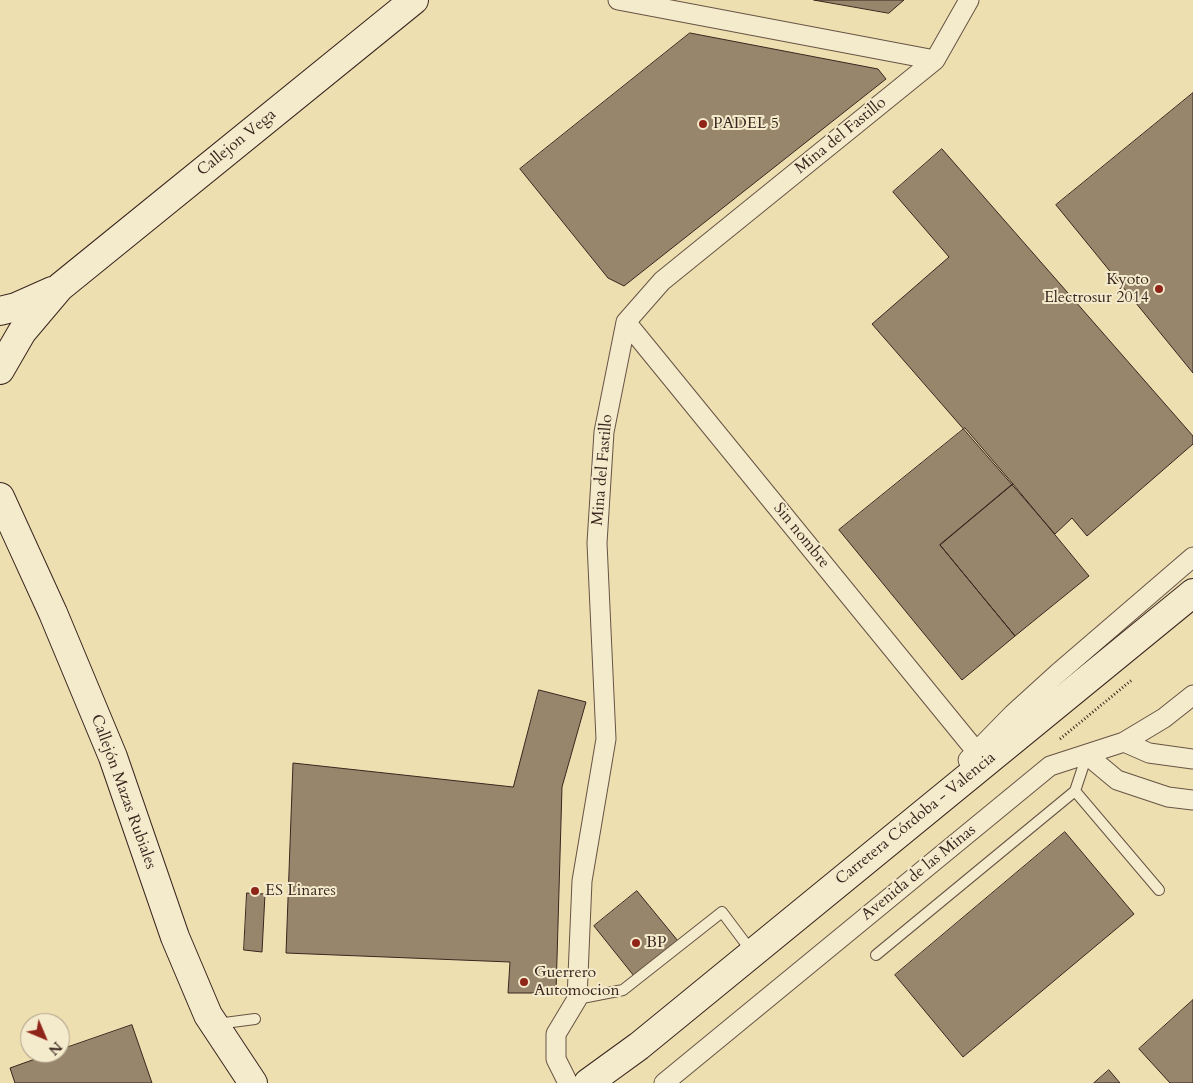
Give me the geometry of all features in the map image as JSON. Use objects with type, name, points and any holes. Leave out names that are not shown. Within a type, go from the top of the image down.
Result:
[{"type":"main road","name":"Callejon Vega","points":[[60,287],[414,0]]},
{"type":"main road","points":[[0,311],[32,301],[60,287]]},
{"type":"main road","points":[[0,370],[22,332],[60,287]]},
{"type":"main road","name":"Callejón Mazas Rubiales","points":[[0,498],[53,613],[113,757],[175,936],[208,1015],[253,1083]]},
{"type":"main road","name":"Carretera Córdoba - Valencia","points":[[588,1083],[639,1046],[1193,593]]},
{"type":"main road","name":"Carretera Córdoba - Valencia","points":[[610,1083],[639,1046]]},
{"type":"street","points":[[618,0],[935,60]]},
{"type":"street","name":"Mina del Fastillo","points":[[568,1083],[556,1059],[556,1034],[577,999],[582,881],[606,739],[597,543],[604,432],[626,322],[662,281],[935,60],[969,0]]},
{"type":"street","name":"Sin nombre","points":[[626,322],[976,750]]},
{"type":"street","points":[[925,812],[976,750],[1057,674],[1193,557]]},
{"type":"street","name":"Avenida de las Minas","points":[[664,1083],[1050,766],[1124,742],[1164,718],[1193,695]]},
{"type":"street","points":[[1124,742],[1150,753],[1193,759]]},
{"type":"street","points":[[1087,755],[1118,780],[1168,797],[1193,800]]},
{"type":"lane","points":[[876,955],[1075,791],[1087,755]]},
{"type":"lane","points":[[1075,791],[1159,890]]},
{"type":"lane","points":[[577,999],[623,990],[722,912],[752,953]]},
{"type":"lane","points":[[214,1024],[255,1020]]},
{"type":"building","points":[[814,0],[904,0],[889,13]]},
{"type":"building","name":"PADEL 5","points":[[690,33],[878,69],[886,79],[624,286],[608,278],[520,169]]},
{"type":"building","name":"Kyoto Electrosur 2014","points":[[1193,93],[1193,373],[1056,205]]},
{"type":"building","points":[[942,149],[1193,436],[1193,444],[1087,536],[1072,518],[1055,534],[872,324],[949,257],[893,192]]},
{"type":"building","points":[[965,428],[1013,484],[940,545],[1015,636],[962,680],[839,530]]},
{"type":"building","points":[[1013,484],[1089,576],[1015,636],[940,545]]},
{"type":"building","points":[[539,690],[586,702],[562,787],[556,993],[508,993],[510,962],[286,953],[293,763],[513,787]]},
{"type":"building","points":[[1065,832],[1134,914],[963,1057],[895,975]]},
{"type":"building","points":[[637,891],[678,941],[634,976],[594,926]]},
{"type":"building","points":[[247,893],[265,894],[262,952],[244,950]]},
{"type":"building","points":[[1193,1000],[1193,1083],[1170,1083],[1139,1049]]},
{"type":"building","points":[[132,1025],[152,1083],[15,1083],[10,1068],[24,1063],[70,1063],[70,1047]]},
{"type":"building","points":[[1109,1070],[1120,1083],[1094,1083]]},
{"type":"place","name":"PADEL 5","points":[[703,124]]},
{"type":"place","name":"Kyoto Electrosur 2014","points":[[1159,289]]},
{"type":"place","name":"ES Linares","points":[[255,891]]},
{"type":"place","name":"BP","points":[[636,943]]},
{"type":"place","name":"Guerrero Automocion","points":[[524,982]]}]
